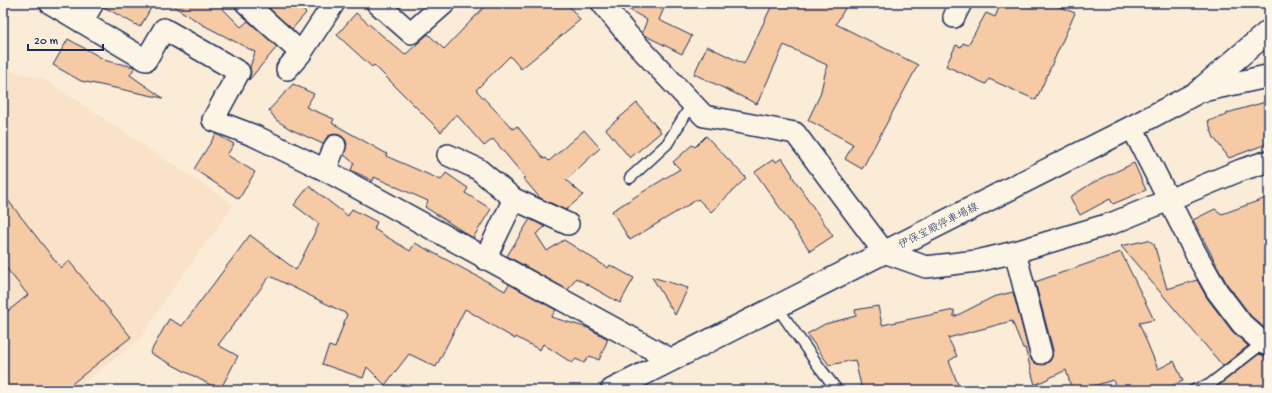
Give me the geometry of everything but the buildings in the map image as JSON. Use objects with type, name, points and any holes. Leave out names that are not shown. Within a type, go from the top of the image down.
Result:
[{"type":"main road","points":[[1200,90],[1269,31]]},
{"type":"main road","name":"伊保宝殿停車場線","points":[[612,390],[1200,90],[1269,76]]},
{"type":"street","points":[[50,3],[146,60],[164,29],[238,72],[213,120],[255,136],[324,170],[672,360]]},
{"type":"street","points":[[82,22],[93,3]]},
{"type":"street","points":[[287,69],[301,53],[334,3]]},
{"type":"street","points":[[377,3],[411,33],[445,3]]},
{"type":"street","points":[[602,3],[619,11],[627,34],[704,116],[795,133],[884,252],[926,267],[977,261],[1016,252],[1113,223],[1241,170],[1269,161]]},
{"type":"street","points":[[240,6],[301,53]]},
{"type":"street","points":[[1132,126],[1195,252],[1217,291],[1242,324],[1266,344]]},
{"type":"street","points":[[324,170],[335,146]]},
{"type":"street","points":[[448,155],[478,169],[514,199],[568,224]]},
{"type":"street","points":[[485,259],[514,199]]},
{"type":"street","points":[[1016,252],[1041,352]]},
{"type":"lane","points":[[630,178],[666,144],[692,104]]},
{"type":"lane","points":[[777,307],[837,390]]},
{"type":"lane","points":[[1194,390],[1209,386],[1266,344]]},
{"type":"shaded area","points":[[3,69],[44,79],[234,205],[171,291],[141,338],[74,390],[3,390]]}]
